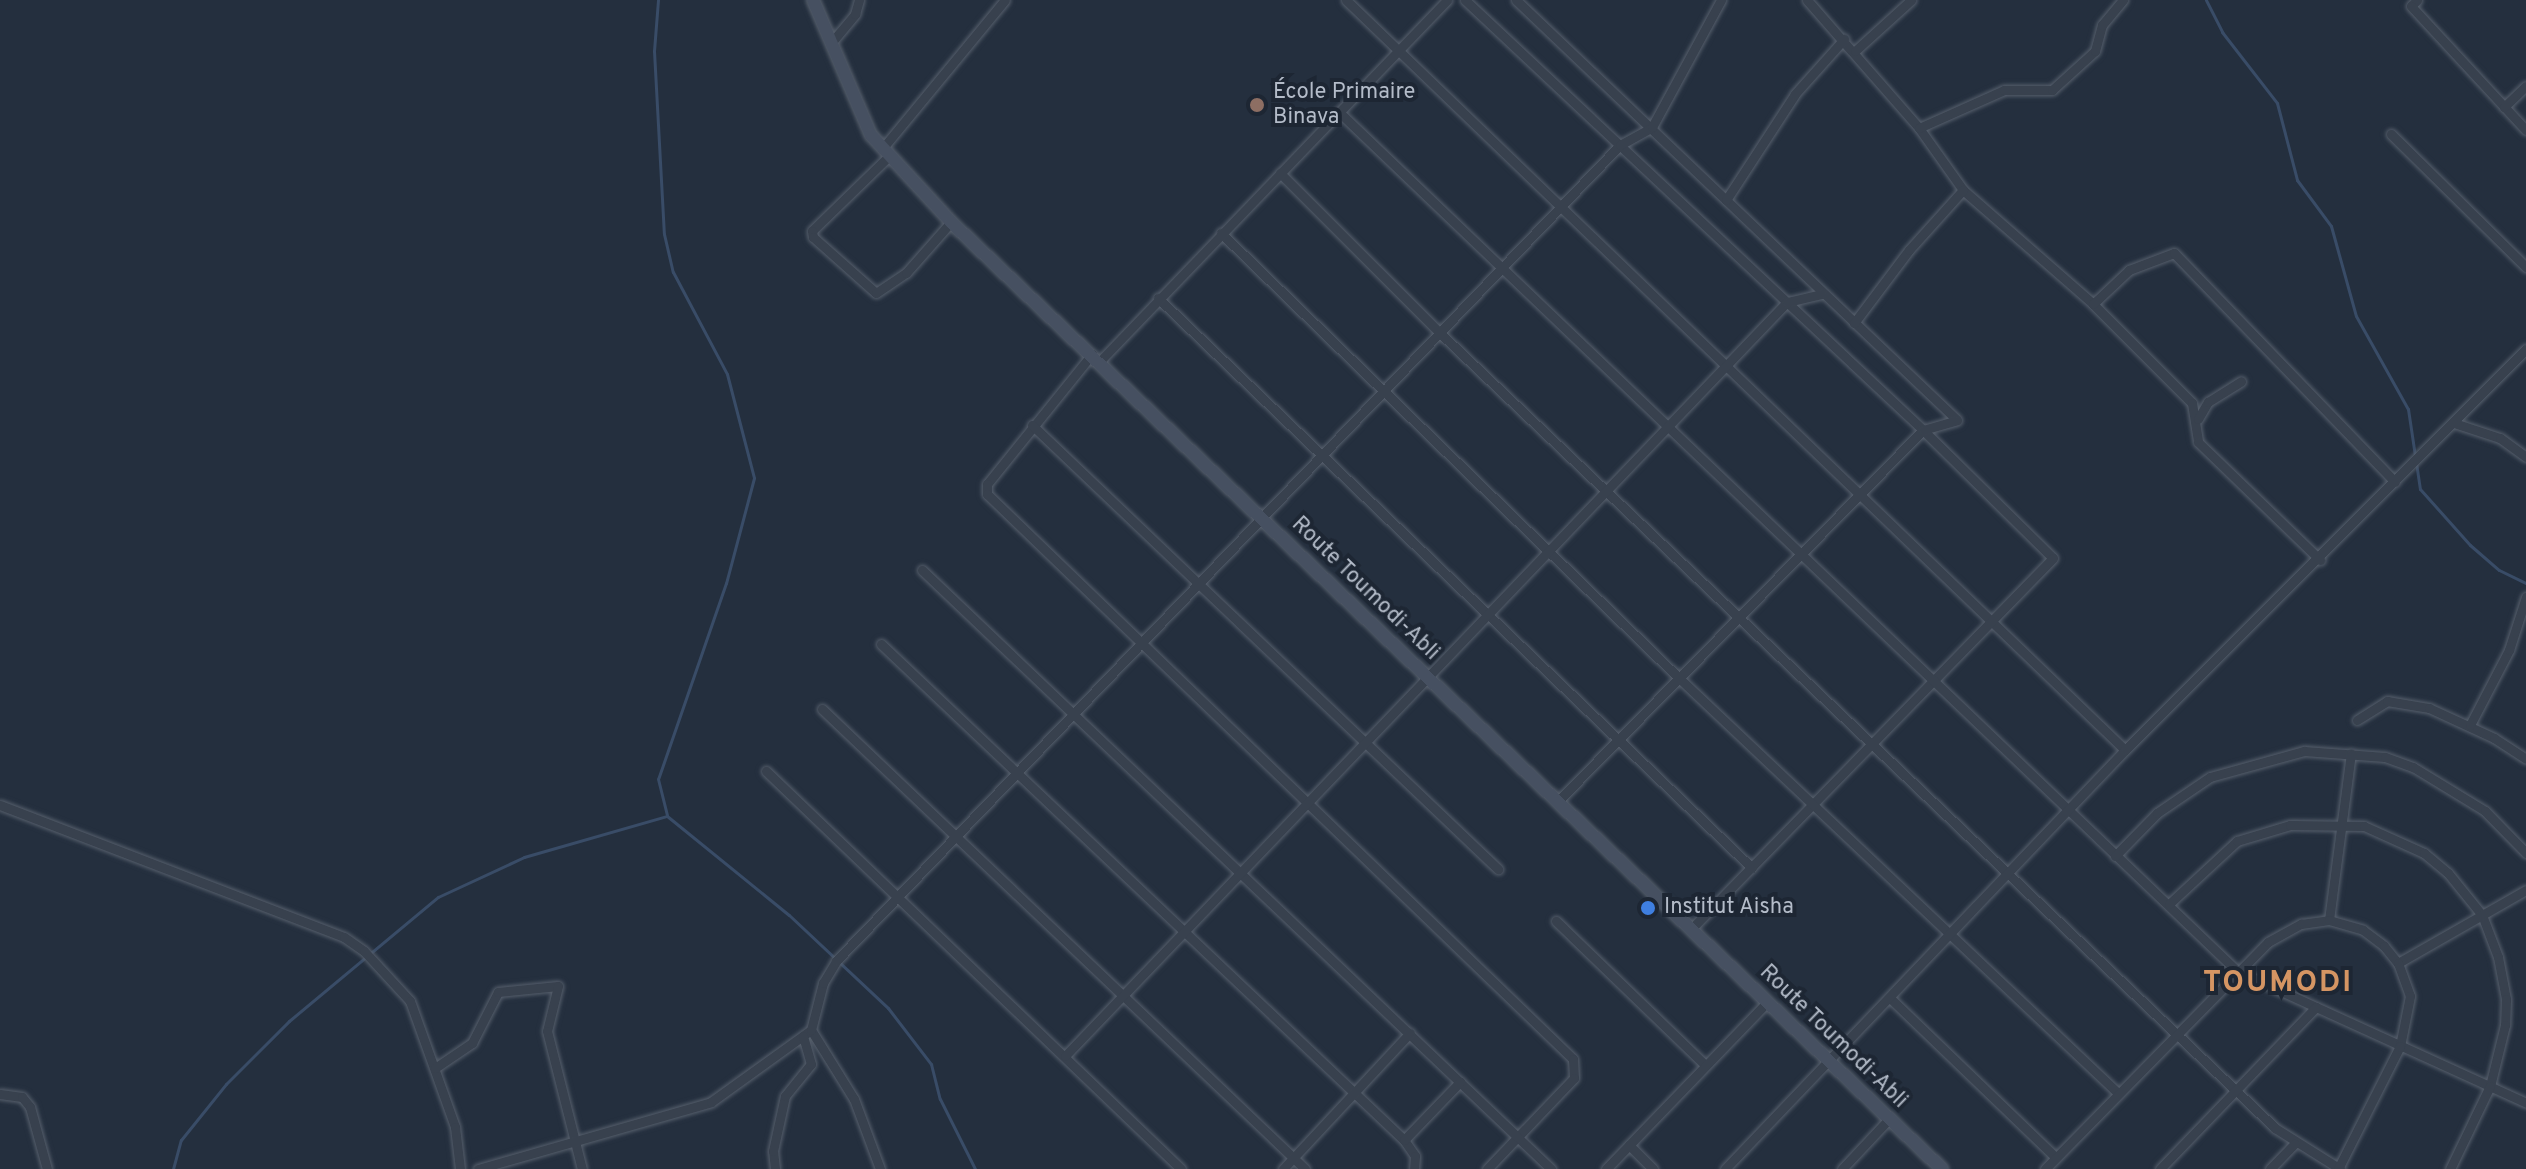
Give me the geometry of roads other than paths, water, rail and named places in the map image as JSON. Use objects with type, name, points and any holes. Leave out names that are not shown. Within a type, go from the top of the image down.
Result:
[{"type":"street","name":"Route Toumodi-Abli","points":[[813,0],[886,153],[951,222],[1096,357],[1942,1169]]},
{"type":"street","points":[[831,43],[855,14],[859,0]]},
{"type":"street","points":[[951,222],[906,273],[876,293],[813,237],[812,231],[886,153],[1005,0]]},
{"type":"street","points":[[1346,0],[1396,52],[1861,492],[2125,750]]},
{"type":"street","points":[[1447,0],[1032,425],[987,484],[987,494],[1573,1059],[1574,1078],[1487,1169]]},
{"type":"street","points":[[1465,0],[1923,430],[2053,558],[1935,684],[1692,928]]},
{"type":"street","points":[[1516,0],[1957,420],[1923,430],[1559,800]]},
{"type":"street","points":[[775,1169],[773,1151],[785,1096],[811,1064],[807,1033],[829,972],[1620,145],[1652,127],[1721,0]]},
{"type":"street","points":[[1807,0],[1855,51],[1919,128],[1963,190],[2093,304],[2192,403],[2198,419],[2198,442],[2320,560]]},
{"type":"street","points":[[1855,51],[1911,0]]},
{"type":"street","points":[[1919,128],[2004,90],[2052,90],[2095,51],[2102,25],[2123,0]]},
{"type":"street","points":[[2411,2],[2526,130]]},
{"type":"street","points":[[1726,200],[1795,94],[1844,39]]},
{"type":"street","points":[[2504,107],[2526,86]]},
{"type":"street","points":[[1339,112],[1799,556],[2237,971],[2526,1103]]},
{"type":"street","points":[[2391,134],[2526,267]]},
{"type":"street","points":[[1280,173],[1440,333],[1876,744],[2177,1033],[2236,1092],[2294,1144],[2339,1169],[2400,1046],[2410,996],[2398,963],[2363,930],[2329,920],[2309,922],[2276,935],[2237,971],[2177,1033],[2055,1157],[2045,1169]]},
{"type":"street","points":[[1854,323],[1963,190]]},
{"type":"street","points":[[1221,233],[1679,678],[2118,1093]]},
{"type":"street","points":[[2093,304],[2129,270],[2174,253],[2395,482]]},
{"type":"street","points":[[1065,1056],[1427,674],[1787,302],[1822,294]]},
{"type":"street","points":[[1158,298],[1752,868]]},
{"type":"street","points":[[1725,1169],[2070,812],[2125,750],[2320,560],[2525,351]]},
{"type":"street","points":[[2198,419],[2208,402],[2241,381]]},
{"type":"street","points":[[2454,423],[2500,438],[2526,457]]},
{"type":"street","points":[[1032,425],[1498,869]]},
{"type":"street","points":[[922,570],[1551,1169]]},
{"type":"street","points":[[2470,725],[2509,650],[2526,597]]},
{"type":"street","points":[[881,644],[1404,1140],[1415,1156],[1414,1169]]},
{"type":"street","points":[[2357,720],[2373,705],[2397,701],[2470,725],[2526,759]]},
{"type":"street","points":[[822,709],[1305,1169]]},
{"type":"street","points":[[2115,856],[2157,813],[2210,777],[2304,751],[2385,757],[2439,780],[2506,829],[2526,853]]},
{"type":"street","points":[[2329,920],[2351,753]]},
{"type":"street","points":[[766,771],[1181,1169]]},
{"type":"street","points":[[0,805],[348,939],[410,1001],[455,1127],[460,1169]]},
{"type":"street","points":[[2169,904],[2237,841],[2290,825],[2343,822],[2364,826],[2424,853],[2464,890],[2482,915],[2498,957],[2506,999],[2505,1025],[2490,1086],[2450,1169]]},
{"type":"street","points":[[2398,963],[2526,890]]},
{"type":"street","points":[[1556,921],[1705,1065]]},
{"type":"street","points":[[435,1068],[472,1043],[494,994],[558,986],[547,1031],[577,1139],[582,1169]]},
{"type":"street","points":[[1890,998],[2055,1157]]},
{"type":"street","points":[[1606,1169],[1767,1002]]},
{"type":"street","points":[[2160,1169],[2316,1007]]},
{"type":"street","points":[[478,1169],[711,1102],[807,1033]]},
{"type":"street","points":[[807,1033],[854,1099],[880,1169]]},
{"type":"street","points":[[1283,1169],[1410,1033]]},
{"type":"street","points":[[1404,1140],[1460,1082]]},
{"type":"street","points":[[0,1094],[22,1097],[30,1107],[47,1169]]},
{"type":"street","points":[[1842,1169],[1889,1119]]},
{"type":"street","points":[[2270,1169],[2294,1144]]},
{"type":"street","points":[[1629,1145],[1653,1169]]},
{"type":"waterway","points":[[658,0],[654,51],[664,234],[673,272],[727,374],[754,478],[726,583],[658,779],[667,816],[789,915],[888,1008],[931,1064],[940,1099],[975,1169]]},
{"type":"waterway","points":[[2206,0],[2222,32],[2277,103],[2297,180],[2331,226],[2356,316],[2408,409],[2420,489],[2470,545],[2499,570],[2526,583]]},
{"type":"waterway","points":[[173,1169],[181,1140],[226,1084],[289,1021],[438,897],[524,857],[667,816]]},
{"type":"place","name":"École Primaire Binava","points":[[1257,105]]},
{"type":"place","name":"Institut Aisha","points":[[1648,908]]},
{"type":"district","name":"TOUMODI","points":[[2278,984]]}]
